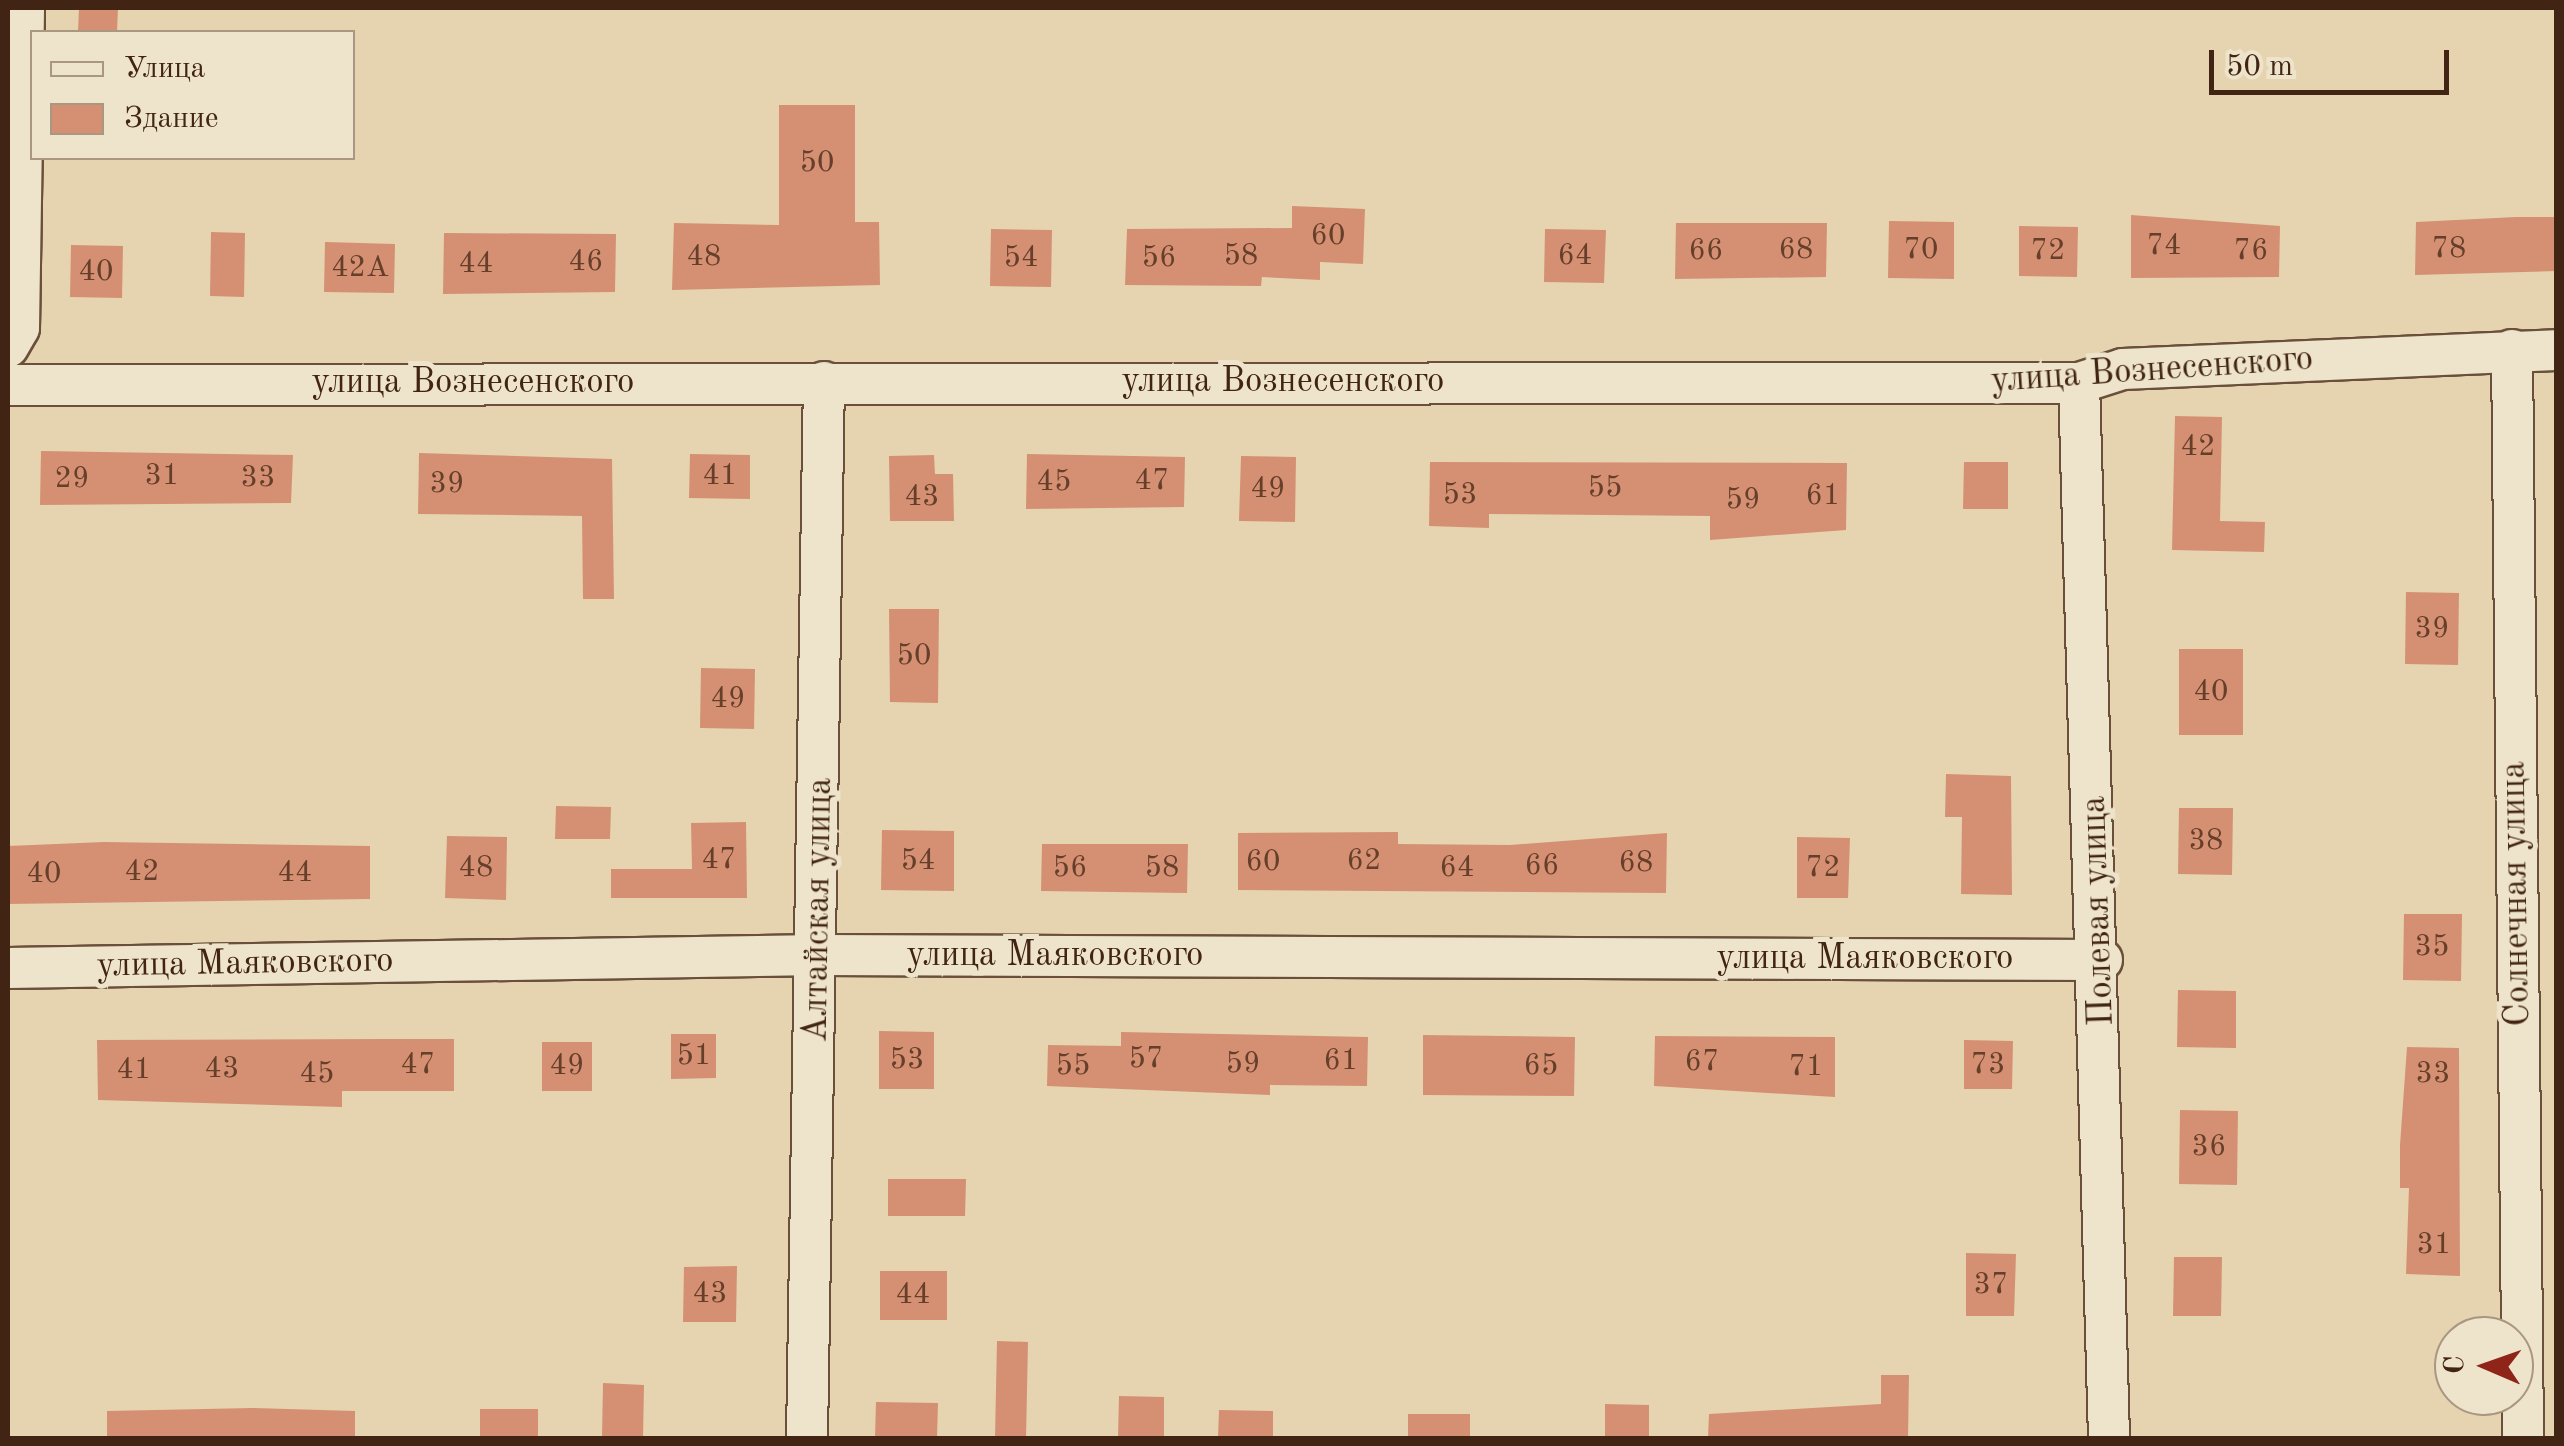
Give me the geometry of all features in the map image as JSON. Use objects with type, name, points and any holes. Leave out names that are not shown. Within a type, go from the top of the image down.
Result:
[{"type":"street","points":[[8,347],[19,328],[24,8]]},
{"type":"street","name":"Солнечная улица","points":[[2512,350],[2523,1438]]},
{"type":"street","name":"улица Вознесенского","points":[[8,385],[2078,384],[2124,369],[2556,350]]},
{"type":"street","name":"Алтайская улица","points":[[807,1438],[820,955],[824,382]]},
{"type":"street","name":"Полевая улица","points":[[2078,384],[2102,960],[2109,1438]]},
{"type":"street","name":"улица Маяковского","points":[[8,968],[820,955],[2102,960]]},
{"type":"building","points":[[79,8],[118,8],[117,30],[78,30]]},
{"type":"building","points":[[779,105],[855,105],[855,222],[879,222],[880,285],[672,290],[674,223],[779,225]]},
{"type":"building","points":[[1292,206],[1365,209],[1363,264],[1320,262],[1320,280],[1262,277],[1261,286],[1125,285],[1127,229],[1292,228]]},
{"type":"building","points":[[2131,215],[2280,226],[2279,277],[2131,278]]},
{"type":"building","points":[[2556,217],[2556,271],[2415,275],[2416,222]]},
{"type":"building","points":[[1889,221],[1954,222],[1954,279],[1888,278]]},
{"type":"building","points":[[1676,223],[1827,223],[1826,277],[1675,279]]},
{"type":"building","points":[[2019,226],[2078,227],[2077,277],[2019,276]]},
{"type":"building","points":[[991,229],[1052,230],[1051,287],[990,286]]},
{"type":"building","points":[[1545,229],[1606,230],[1604,283],[1544,282]]},
{"type":"building","points":[[211,232],[245,233],[244,297],[210,296]]},
{"type":"building","points":[[444,233],[616,234],[615,292],[443,294]]},
{"type":"building","points":[[325,242],[395,244],[394,293],[324,292]]},
{"type":"building","points":[[71,245],[123,246],[122,298],[70,297]]},
{"type":"building","points":[[2175,416],[2222,417],[2220,521],[2265,522],[2264,552],[2172,550]]},
{"type":"building","points":[[41,451],[293,455],[291,503],[40,505]]},
{"type":"building","points":[[419,453],[612,459],[614,599],[583,599],[582,516],[418,514]]},
{"type":"building","points":[[690,454],[750,455],[750,499],[689,498]]},
{"type":"building","points":[[1027,454],[1185,457],[1184,507],[1026,509]]},
{"type":"building","points":[[934,455],[935,474],[953,474],[954,521],[890,521],[889,456]]},
{"type":"building","points":[[1241,456],[1296,457],[1295,522],[1239,521]]},
{"type":"building","points":[[1430,462],[1847,463],[1846,530],[1710,540],[1710,516],[1489,514],[1489,528],[1429,526]]},
{"type":"building","points":[[1964,462],[2008,462],[2008,509],[1963,509]]},
{"type":"building","points":[[2406,592],[2459,593],[2458,665],[2405,664]]},
{"type":"building","points":[[889,609],[939,609],[938,703],[890,702]]},
{"type":"building","points":[[2179,649],[2243,649],[2243,735],[2179,735]]},
{"type":"building","points":[[701,668],[755,669],[754,729],[700,728]]},
{"type":"building","points":[[1946,774],[2011,776],[2012,895],[1961,894],[1962,817],[1945,817]]},
{"type":"building","points":[[556,806],[611,807],[610,839],[555,839]]},
{"type":"building","points":[[2179,808],[2233,808],[2232,875],[2178,874]]},
{"type":"building","points":[[746,822],[747,898],[611,898],[611,869],[692,869],[691,823]]},
{"type":"building","points":[[882,830],[954,831],[954,891],[881,890]]},
{"type":"building","points":[[1398,832],[1398,844],[1510,845],[1667,833],[1666,893],[1238,890],[1238,833]]},
{"type":"building","points":[[447,836],[507,837],[506,900],[445,898]]},
{"type":"building","points":[[1797,837],[1850,838],[1848,898],[1797,898]]},
{"type":"building","points":[[104,842],[370,846],[370,899],[8,904],[8,846]]},
{"type":"building","points":[[1042,844],[1188,844],[1187,893],[1041,891]]},
{"type":"building","points":[[2404,914],[2462,914],[2461,981],[2403,980]]},
{"type":"building","points":[[2178,990],[2236,991],[2236,1048],[2177,1047]]},
{"type":"building","points":[[879,1031],[934,1032],[934,1089],[879,1089]]},
{"type":"building","points":[[1121,1032],[1368,1037],[1367,1086],[1270,1085],[1270,1095],[1047,1086],[1048,1045],[1121,1046]]},
{"type":"building","points":[[671,1034],[716,1034],[716,1078],[671,1079]]},
{"type":"building","points":[[1423,1035],[1575,1037],[1574,1096],[1423,1095]]},
{"type":"building","points":[[1655,1036],[1835,1037],[1835,1097],[1654,1086]]},
{"type":"building","points":[[454,1039],[454,1091],[342,1091],[342,1107],[98,1100],[97,1040]]},
{"type":"building","points":[[1964,1040],[2013,1041],[2012,1089],[1964,1089]]},
{"type":"building","points":[[542,1042],[592,1042],[592,1091],[542,1091]]},
{"type":"building","points":[[2407,1047],[2459,1048],[2460,1276],[2406,1274],[2409,1188],[2400,1188],[2400,1145]]},
{"type":"building","points":[[2180,1110],[2238,1111],[2237,1185],[2179,1184]]},
{"type":"building","points":[[888,1179],[966,1179],[965,1216],[888,1216]]},
{"type":"building","points":[[1966,1253],[2016,1254],[2014,1316],[1966,1316]]},
{"type":"building","points":[[2174,1257],[2222,1257],[2221,1316],[2173,1316]]},
{"type":"building","points":[[737,1266],[736,1322],[683,1322],[684,1267]]},
{"type":"building","points":[[880,1271],[947,1271],[947,1320],[880,1320]]},
{"type":"building","points":[[997,1341],[1028,1342],[1026,1438],[995,1438]]},
{"type":"building","points":[[1881,1375],[1909,1375],[1908,1438],[1708,1438],[1709,1414],[1881,1404]]},
{"type":"building","points":[[603,1383],[644,1385],[643,1438],[602,1438]]},
{"type":"building","points":[[1119,1396],[1164,1397],[1164,1438],[1118,1438]]},
{"type":"building","points":[[876,1402],[938,1403],[937,1438],[875,1438]]},
{"type":"building","points":[[1605,1404],[1649,1405],[1649,1438],[1605,1438]]},
{"type":"building","points":[[480,1409],[538,1409],[538,1438],[480,1438]]},
{"type":"building","points":[[1219,1410],[1273,1411],[1273,1438],[1218,1438]]},
{"type":"building","points":[[107,1411],[355,1411],[355,1438],[107,1438]]},
{"type":"building","points":[[1408,1414],[1470,1414],[1470,1438],[1408,1438]]}]
